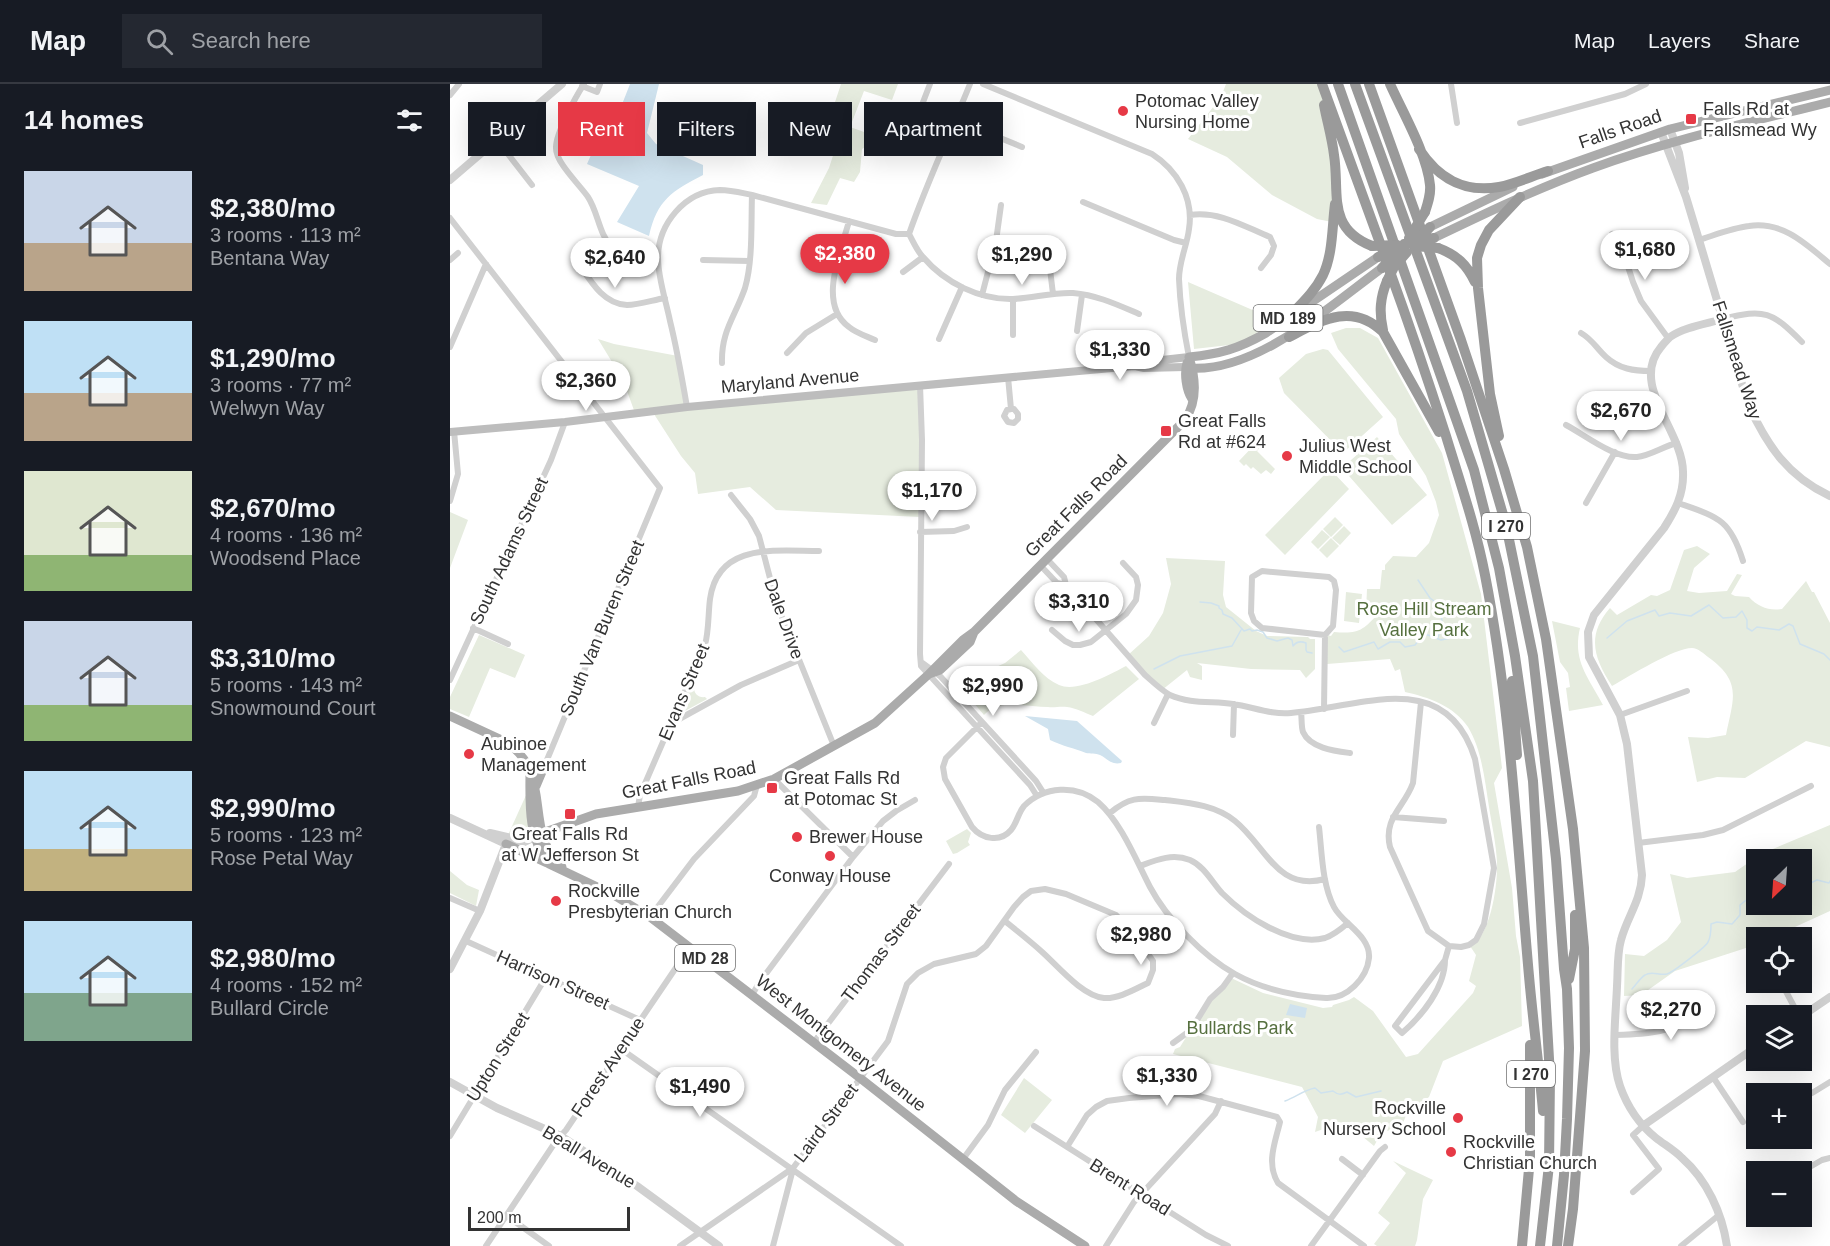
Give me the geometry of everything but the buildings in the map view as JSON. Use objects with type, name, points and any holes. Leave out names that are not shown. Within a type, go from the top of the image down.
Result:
[{"type":"highway","points":[[1286,320],[1316,287],[1322,276],[1329,251],[1336,195],[1335,157],[1321,84]]},
{"type":"highway","name":"I 270","points":[[1321,84],[1416,345],[1469,508],[1485,574],[1501,671],[1519,837],[1529,976],[1530,1158],[1525,1218],[1520,1246]]},
{"type":"highway","name":"I 270","points":[[1338,84],[1474,470],[1499,568],[1509,620],[1533,782],[1550,1076],[1549,1165],[1540,1246]]},
{"type":"highway","name":"I 270","points":[[1355,84],[1467,391],[1506,525],[1533,656],[1556,859],[1567,989],[1569,1048],[1567,1119],[1557,1246]]},
{"type":"highway","name":"I 270","points":[[1369,84],[1504,469],[1527,547],[1546,639],[1576,856],[1584,948],[1585,1051],[1568,1246]]},
{"type":"highway","points":[[1383,332],[1380,305],[1386,281],[1425,212],[1430,194],[1430,185],[1419,149],[1390,84]]},
{"type":"highway","points":[[1419,149],[1434,170],[1452,181],[1467,186],[1500,187],[1548,171]]},
{"type":"highway","points":[[1336,195],[1342,221],[1354,237],[1372,246],[1436,243],[1462,261],[1478,288]]},
{"type":"highway","points":[[1504,469],[1490,394],[1477,266],[1481,245],[1494,224],[1520,197]]},
{"type":"highway","points":[[1380,262],[1430,227]]},
{"type":"highway","points":[[1289,337],[1326,319],[1338,316],[1352,315],[1374,323],[1383,332],[1437,428],[1469,508]]},
{"type":"highway","points":[[1509,620],[1519,837]]},
{"type":"highway","points":[[1567,989],[1575,949],[1576,856]]},
{"type":"highway","points":[[1529,976],[1549,1165]]},
{"type":"main road","name":"Falls Road","points":[[1430,227],[1548,171],[1665,130],[1830,90]]},
{"type":"main road","name":"Falls Road","points":[[1436,243],[1520,197],[1591,168],[1670,143],[1830,102]]},
{"type":"main road","name":"MD 189","points":[[1189,357],[1230,351],[1266,333],[1380,262]]},
{"type":"main road","name":"MD 189","points":[[1189,368],[1219,365],[1260,351],[1289,337],[1380,262]]},
{"type":"main road","name":"Maryland Avenue","points":[[1134,366],[1144,362],[1189,357]]},
{"type":"main road","points":[[1189,357],[1189,394],[1192,399]]},
{"type":"main road","points":[[1195,383],[1201,375],[1219,365]]},
{"type":"main road","name":"Maryland Avenue","points":[[452,432],[565,422],[687,407],[1134,366],[1189,368]]},
{"type":"main road","name":"Great Falls Road","points":[[538,835],[596,814],[721,794],[757,785],[774,779],[875,723],[932,672],[970,642],[974,632],[1185,420],[1195,392],[1195,383],[1189,368]]},
{"type":"main road","name":"MD 28","points":[[450,716],[512,746],[529,767],[536,786],[538,835],[542,856],[549,864],[571,875]]},
{"type":"main road","points":[[529,767],[536,770],[544,767]]},
{"type":"main road","name":"MD 28","points":[[529,767],[531,822],[552,856],[571,875]]},
{"type":"main road","points":[[536,786],[544,767]]},
{"type":"main road","points":[[506,843],[549,864]]},
{"type":"main road","name":"West Montgomery Avenue","points":[[571,875],[612,894],[650,917],[1016,1201],[1085,1246]]},
{"type":"street","points":[[450,95],[459,84]]},
{"type":"street","points":[[541,102],[562,84]]},
{"type":"street","points":[[600,84],[597,92],[583,85],[555,145],[557,154],[594,206],[604,235],[613,248],[639,262],[658,264]]},
{"type":"street","points":[[923,102],[930,84]]},
{"type":"street","points":[[963,102],[970,84]]},
{"type":"street","points":[[982,84],[1152,154],[1170,168],[1180,181],[1190,215],[1190,228],[1180,261],[1179,279],[1189,357]]},
{"type":"street","points":[[1451,84],[1457,123]]},
{"type":"street","points":[[1520,123],[1625,94],[1646,84]]},
{"type":"street","name":"Fallsmead Way","points":[[1665,130],[1748,404],[1768,444],[1785,464],[1805,481],[1830,496]]},
{"type":"street","points":[[1003,139],[1022,147]]},
{"type":"street","points":[[450,180],[478,156]]},
{"type":"street","points":[[509,156],[532,185]]},
{"type":"street","points":[[909,234],[939,156]]},
{"type":"street","points":[[687,407],[658,264],[660,238],[668,221],[682,205],[703,193],[719,190],[752,195],[896,234],[909,234]]},
{"type":"street","points":[[722,363],[723,339],[745,288],[749,261],[752,195]]},
{"type":"street","points":[[1083,202],[1186,243]]},
{"type":"street","points":[[982,295],[996,241],[1001,205]]},
{"type":"street","points":[[1190,215],[1204,213],[1221,216],[1270,237],[1274,246],[1271,255],[1261,268]]},
{"type":"street","points":[[450,218],[605,416]]},
{"type":"street","points":[[849,221],[832,287],[832,302],[837,314],[850,329],[874,340]]},
{"type":"street","points":[[1700,240],[1749,225],[1772,226],[1788,231],[1830,264]]},
{"type":"street","points":[[909,234],[922,257],[943,275],[962,287],[982,295],[1013,299],[1071,293],[1099,297],[1139,314]]},
{"type":"street","points":[[1612,234],[1622,248],[1641,301],[1668,338]]},
{"type":"street","points":[[450,260],[458,253]]},
{"type":"street","points":[[903,272],[922,257]]},
{"type":"street","points":[[574,258],[598,291],[615,303],[636,304],[665,298]]},
{"type":"street","points":[[703,260],[749,261]]},
{"type":"street","points":[[1049,261],[1053,294]]},
{"type":"street","points":[[450,347],[486,264]]},
{"type":"street","points":[[939,339],[962,287]]},
{"type":"street","points":[[1077,331],[1082,295]]},
{"type":"street","points":[[1013,299],[1013,335]]},
{"type":"street","points":[[1727,1246],[1719,1215],[1711,1196],[1682,1157],[1654,1137],[1629,1107],[1620,1085],[1616,1065],[1615,1035],[1619,946],[1641,886],[1638,843],[1627,744],[1620,715],[1589,657],[1588,632],[1594,615],[1664,528],[1678,503],[1683,472],[1682,457],[1653,392],[1651,371],[1656,353],[1668,338],[1678,333],[1747,313],[1767,315],[1783,323],[1802,342]]},
{"type":"street","points":[[787,352],[806,333],[837,314]]},
{"type":"street","points":[[1581,333],[1592,339],[1606,357],[1621,367],[1651,371]]},
{"type":"street","points":[[1008,377],[1011,409]]},
{"type":"street","points":[[920,385],[922,440],[921,666],[932,672],[980,725],[1036,781],[1040,794]]},
{"type":"street","name":"South Van Buren Street","points":[[544,767],[660,488],[605,416]]},
{"type":"street","name":"South Adams Street","points":[[450,680],[554,452],[565,422]]},
{"type":"street","points":[[1566,424],[1614,452],[1626,456],[1639,457],[1677,443]]},
{"type":"street","points":[[450,501],[458,474],[452,432]]},
{"type":"street","points":[[1586,503],[1614,452]]},
{"type":"street","name":"Dale Drive","points":[[731,495],[754,526],[777,605],[834,746]]},
{"type":"street","points":[[1678,503],[1704,512],[1722,522],[1736,539],[1743,561]]},
{"type":"street","points":[[920,532],[954,531],[967,527]]},
{"type":"street","name":"Evans Street","points":[[638,807],[640,795],[705,645],[710,600],[715,582],[725,567],[734,560],[753,552],[819,551]]},
{"type":"street","points":[[1043,562],[1057,583],[1066,585]]},
{"type":"street","points":[[1043,562],[1064,577],[1066,585],[1145,675],[1168,694],[1188,700],[1234,704],[1281,714],[1405,698],[1429,704],[1448,715],[1463,731],[1471,745],[1494,868],[1484,924],[1480,934],[1469,945],[1461,947],[1449,946],[1428,931],[1394,856],[1388,837],[1389,825],[1413,783],[1420,702]]},
{"type":"street","points":[[1052,630],[1073,645],[1091,642],[1132,607],[1138,593],[1136,577],[1123,563]]},
{"type":"street","points":[[1324,709],[1325,635],[1333,626],[1336,590],[1334,581],[1329,577],[1262,571],[1252,577],[1251,613],[1254,621],[1263,628],[1325,635]]},
{"type":"street","points":[[473,628],[508,644]]},
{"type":"street","points":[[671,723],[741,685],[799,660]]},
{"type":"street","points":[[1620,715],[1687,691]]},
{"type":"street","points":[[1154,723],[1168,694]]},
{"type":"street","points":[[1233,735],[1234,704]]},
{"type":"street","points":[[1301,712],[1303,731],[1308,739],[1331,750],[1350,753]]},
{"type":"street","points":[[980,725],[946,758],[943,767],[945,779],[976,833],[995,839],[1005,835],[1012,829],[1024,806],[1040,794],[1074,790],[1088,795],[1110,813],[1162,905],[1184,932],[1233,973],[1254,983],[1290,994],[1334,998],[1349,991],[1360,980],[1370,955],[1366,944],[1356,930],[1339,915],[1333,906],[1325,879],[1319,827]]},
{"type":"street","points":[[774,779],[853,857]]},
{"type":"street","points":[[650,917],[694,859],[754,796],[757,785]]},
{"type":"street","points":[[1638,843],[1703,835],[1723,830],[1811,786]]},
{"type":"street","points":[[1110,813],[1121,803],[1134,798],[1206,806],[1235,821],[1247,832],[1268,859],[1293,879],[1309,883],[1325,879]]},
{"type":"street","points":[[752,995],[853,857],[884,821],[915,800]]},
{"type":"street","points":[[450,818],[506,843],[530,841],[538,835]]},
{"type":"street","points":[[1393,818],[1444,821]]},
{"type":"street","points":[[471,828],[512,838],[538,835]]},
{"type":"street","points":[[450,969],[480,911],[506,843]]},
{"type":"street","points":[[1140,866],[1161,858],[1178,857],[1191,860],[1201,867],[1239,908],[1271,929],[1287,935],[1305,939],[1324,938],[1338,932],[1348,923]]},
{"type":"street","name":"Thomas Street","points":[[814,1042],[949,864]]},
{"type":"street","name":"Laird Street","points":[[793,1168],[888,1041],[907,984],[918,973],[934,964],[976,954],[986,946],[1023,897],[1031,891],[1045,889],[1066,894],[1116,915],[1134,934],[1153,961],[1153,970],[1148,983],[1127,993],[1105,998],[1091,994],[1077,985],[1005,921]]},
{"type":"street","points":[[450,898],[480,911]]},
{"type":"street","name":"Harrison Street","points":[[466,941],[640,1020]]},
{"type":"street","points":[[1445,960],[1397,1023],[1395,1028],[1402,1033],[1438,990],[1444,974],[1449,946]]},
{"type":"street","name":"Forest Avenue","points":[[486,1246],[690,947]]},
{"type":"street","points":[[1173,1043],[1191,1030],[1210,999],[1233,973]]},
{"type":"street","name":"Upton Street","points":[[450,1136],[546,977]]},
{"type":"street","points":[[1812,1008],[1830,997]]},
{"type":"street","points":[[1615,1035],[1650,1034],[1668,1030],[1696,1012],[1705,1001]]},
{"type":"street","points":[[621,1049],[901,1246]]},
{"type":"street","points":[[963,1159],[988,1125],[1005,1090],[1036,1052]]},
{"type":"street","points":[[1633,1192],[1659,1169],[1633,1135],[1746,1054]]},
{"type":"street","points":[[1713,1077],[1743,1122]]},
{"type":"street","name":"Beall Avenue","points":[[450,1082],[474,1096],[561,1136],[637,1186],[719,1246]]},
{"type":"street","points":[[1812,1092],[1830,1082]]},
{"type":"street","points":[[1067,1147],[1087,1115],[1107,1101],[1178,1094],[1221,1101],[1277,1117],[1280,1122],[1271,1159],[1273,1175],[1278,1183],[1364,1246]]},
{"type":"street","points":[[1106,1246],[1141,1194],[1215,1113],[1221,1101]]},
{"type":"street","name":"Brent Road","points":[[1034,1126],[1206,1235],[1228,1246]]},
{"type":"street","points":[[1311,1246],[1385,1147]]},
{"type":"street","points":[[1812,1166],[1830,1158]]},
{"type":"street","points":[[1342,1159],[1363,1175]]},
{"type":"street","points":[[680,1246],[793,1168]]},
{"type":"street","points":[[773,1246],[793,1168]]},
{"type":"street","points":[[1681,1246],[1719,1215]]},
{"type":"street","points":[[507,1216],[549,1246]]},
{"type":"green space","points":[[841,84],[898,84],[892,100],[864,91],[852,122],[852,102],[835,102]]},
{"type":"green space","points":[[1226,84],[1320,84],[1335,157],[1332,222],[1317,219],[1272,195],[1227,157],[1188,139],[1221,97]]},
{"type":"green space","points":[[852,128],[864,132],[860,172],[854,182],[840,178],[827,205],[811,203],[833,156],[852,156]]},
{"type":"green space","points":[[1188,282],[1271,318],[1247,343],[1194,349]]},
{"type":"green space","name":"Bullards Park","points":[[1346,328],[1360,328],[1378,338],[1442,453],[1481,594],[1502,768],[1494,783],[1512,888],[1520,957],[1522,1026],[1443,1061],[1429,1097],[1407,1113],[1401,1128],[1382,1132],[1374,1146],[1357,1132],[1335,1125],[1315,1132],[1318,1117],[1302,1087],[1173,1054],[1175,1049],[1180,1047],[1210,999],[1229,977],[1263,993],[1323,1008],[1332,1007],[1354,997],[1373,1011],[1406,1057],[1418,1054],[1473,993],[1476,986],[1469,981],[1476,955],[1470,946],[1477,941],[1488,921],[1496,883],[1497,862],[1480,756],[1473,736],[1462,720],[1448,708],[1405,692],[1400,669],[1395,671],[1390,659],[1327,664],[1327,635],[1331,636],[1334,632],[1360,630],[1379,613],[1366,611],[1367,589],[1380,589],[1382,570],[1385,570],[1385,565],[1393,556],[1416,557],[1429,543],[1439,515],[1426,476],[1399,434],[1396,419],[1338,349],[1331,333]]},
{"type":"green space","points":[[598,339],[678,356],[687,407],[920,385],[920,517],[776,510],[750,487],[698,494],[695,473],[681,456],[652,411],[635,413],[623,380]]},
{"type":"green space","points":[[1323,349],[1328,350],[1383,417],[1343,453],[1284,393],[1279,378],[1306,354]]},
{"type":"green space","points":[[1377,437],[1427,495],[1392,525],[1342,468]]},
{"type":"green space","points":[[1257,442],[1261,446],[1257,451],[1275,469],[1271,474],[1266,470],[1261,474],[1253,467],[1251,469],[1246,464],[1244,466],[1239,461]]},
{"type":"green space","points":[[1330,469],[1349,489],[1285,555],[1265,535]]},
{"type":"green space","points":[[450,512],[468,520],[450,568]]},
{"type":"green space","points":[[1335,517],[1343,525],[1331,537],[1323,529]]},
{"type":"green space","points":[[1344,526],[1351,533],[1340,545],[1332,538]]},
{"type":"green space","points":[[1322,530],[1330,537],[1318,549],[1311,542]]},
{"type":"green space","points":[[1331,538],[1339,546],[1327,558],[1319,550]]},
{"type":"green space","points":[[1697,546],[1710,554],[1694,568],[1687,591],[1699,593],[1727,591],[1737,574],[1742,575],[1731,594],[1749,597],[1764,608],[1782,609],[1806,581],[1814,592],[1830,623],[1830,747],[1806,741],[1745,778],[1717,777],[1697,782],[1688,737],[1708,738],[1726,735],[1733,701],[1731,683],[1727,675],[1703,653],[1692,648],[1684,649],[1652,663],[1612,686],[1601,666],[1595,647],[1595,638],[1602,618],[1610,608],[1617,615],[1651,595],[1657,596],[1670,590],[1684,550]]},
{"type":"green space","name":"Rose Hill Stream Valley Park","points":[[1166,558],[1225,561],[1223,595],[1226,607],[1256,631],[1267,636],[1315,639],[1315,669],[1306,678],[1300,670],[1251,669],[1197,663],[1202,666],[1202,680],[1190,677],[1187,670],[1162,690],[1128,655],[1149,636],[1163,613],[1171,584]]},
{"type":"green space","points":[[1346,592],[1362,594],[1359,623],[1344,621]]},
{"type":"green space","points":[[1552,621],[1580,628],[1578,650],[1580,660],[1603,705],[1569,711],[1566,688],[1570,687],[1568,673],[1560,662]]},
{"type":"green space","points":[[479,635],[525,655],[515,678],[490,668],[469,717],[450,709],[450,697]]},
{"type":"green space","points":[[1021,650],[1043,674],[1053,682],[1066,687],[1084,685],[1126,666],[1139,679],[1093,716],[1067,707],[1014,705],[998,707],[984,715],[955,681],[962,668],[976,667],[985,672],[1005,663]]},
{"type":"green space","points":[[692,684],[696,694],[707,699],[685,711],[681,707]]},
{"type":"green space","points":[[527,793],[528,829],[524,833],[508,835]]},
{"type":"green space","points":[[1830,825],[1830,911],[1795,927],[1746,927],[1746,948],[1675,971],[1641,995],[1624,996],[1625,954],[1644,956],[1667,940],[1681,922],[1670,874],[1687,878],[1735,872],[1746,864],[1746,915],[1812,915],[1812,849],[1773,849]]},
{"type":"green space","points":[[967,829],[971,833],[968,842],[970,845],[953,854],[946,841]]},
{"type":"green space","points":[[450,871],[467,885],[479,890],[476,906],[450,893]]},
{"type":"green space","points":[[1024,1078],[1052,1100],[1025,1133],[1001,1115]]},
{"type":"green space","points":[[1393,1161],[1433,1180],[1423,1199],[1415,1246],[1377,1246],[1374,1244],[1390,1223],[1378,1213],[1406,1173]]},
{"type":"water","points":[[630,84],[659,84],[647,133],[657,144],[657,156],[683,156],[703,165],[703,175],[674,192],[661,205],[649,236],[617,222],[639,186],[587,164],[591,156],[645,156],[645,102],[623,102]]},
{"type":"water","points":[[1025,716],[1077,721],[1122,761],[1115,763],[1098,754],[1086,753],[1050,740],[1048,729]]},
{"type":"water","points":[[1290,1004],[1307,1008],[1305,1018],[1286,1015]]},
{"type":"waterway","points":[[1418,580],[1430,598],[1441,606],[1442,626],[1438,637]]},
{"type":"waterway","points":[[1200,602],[1219,606],[1223,614],[1232,618],[1244,631],[1257,630],[1263,632],[1267,638],[1277,641],[1288,638],[1292,640],[1293,646],[1304,642],[1307,652],[1312,653]]},
{"type":"waterway","points":[[1607,638],[1627,621],[1655,610],[1659,616],[1670,613],[1691,616],[1709,605],[1723,618],[1736,617],[1742,611],[1747,620],[1747,628],[1752,631],[1757,627],[1779,630],[1789,624],[1793,626],[1800,644],[1824,654],[1830,660]]},
{"type":"waterway","points":[[1154,669],[1180,656],[1232,646],[1241,630]]},
{"type":"waterway","points":[[1339,647],[1344,652],[1374,642],[1378,649],[1390,642],[1400,642],[1405,647],[1415,645],[1423,635],[1441,640],[1470,634]]},
{"type":"waterway","points":[[1812,882],[1817,880],[1829,883],[1830,881]]},
{"type":"waterway","points":[[1632,989],[1641,978],[1653,973],[1667,974],[1702,949],[1708,942],[1711,924],[1717,922],[1732,924],[1740,915],[1740,905],[1746,900]]},
{"type":"waterway","points":[[1285,1101],[1315,1088],[1321,1093],[1333,1091],[1343,1094],[1347,1092],[1356,1097],[1381,1091]]},
{"type":"place","name":"Potomac Valley Nursing Home","points":[[1123,111]]},
{"type":"place","name":"Falls Rd at Fallsmead Wy","points":[[1691,119]]},
{"type":"place","name":"Great Falls Rd at #624","points":[[1166,431]]},
{"type":"place","name":"Julius West Middle School","points":[[1287,456]]},
{"type":"place","name":"Aubinoe Management","points":[[469,754]]},
{"type":"place","name":"Great Falls Rd at Potomac St","points":[[772,788]]},
{"type":"place","name":"Great Falls Rd at W Jefferson St","points":[[570,814]]},
{"type":"place","name":"Brewer House","points":[[797,837]]},
{"type":"place","name":"Conway House","points":[[830,856]]},
{"type":"place","name":"Rockville Presbyterian Church","points":[[556,901]]},
{"type":"place","name":"Rockville Nursery School","points":[[1458,1118]]},
{"type":"place","name":"Rockville Christian Church","points":[[1451,1152]]}]
